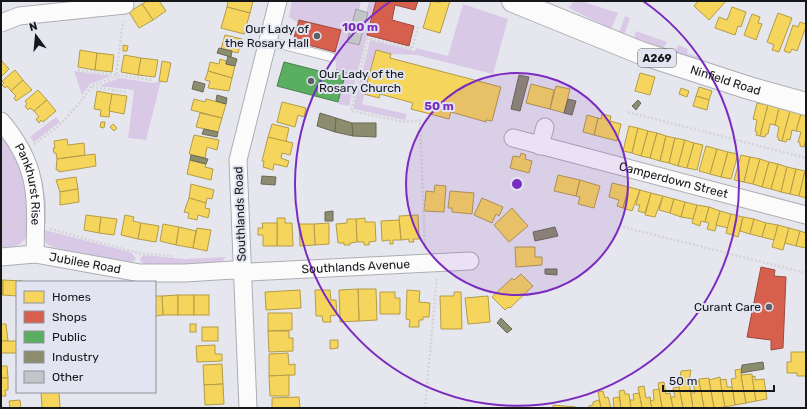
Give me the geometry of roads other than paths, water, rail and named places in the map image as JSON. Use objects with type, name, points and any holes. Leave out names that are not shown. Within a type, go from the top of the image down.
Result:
[{"type":"main road","name":"Ninfield Road","points":[[513,1],[641,52],[749,88],[806,104]]},
{"type":"street","name":"Southlands Road","points":[[248,408],[241,271],[238,160],[278,1]]},
{"type":"street","points":[[1,23],[19,16],[125,5]]},
{"type":"street","name":"Pankhurst Rise","points":[[1,121],[23,151],[33,178],[37,204],[35,254]]},
{"type":"street","points":[[540,146],[545,127]]},
{"type":"street","name":"Camperdown Street","points":[[513,138],[806,215]]},
{"type":"street","name":"Jubilee Road","points":[[1,256],[35,254],[140,272],[241,271]]},
{"type":"street","name":"Southlands Avenue","points":[[241,271],[249,272],[470,261]]},
{"type":"lane","points":[[268,41],[332,57]]},
{"type":"place","name":"Our Lady of the Rosary Hall","points":[[317,36]]},
{"type":"place","name":"Our Lady of the Rosary Church","points":[[311,81]]},
{"type":"place","name":"Curant Care","points":[[769,307]]}]
